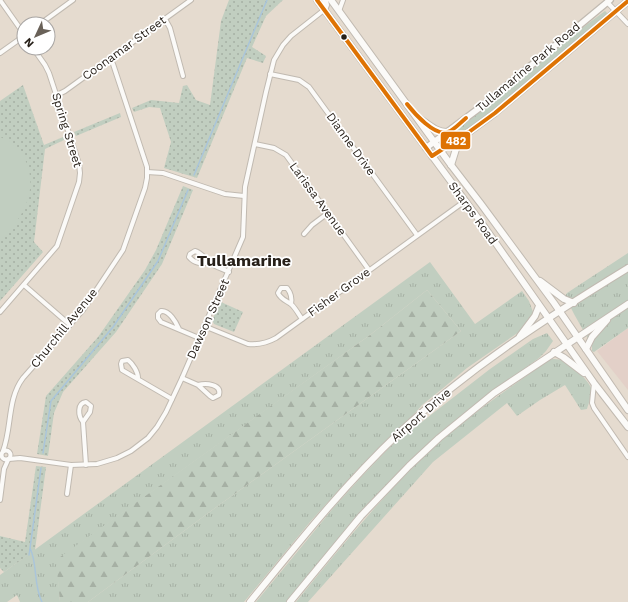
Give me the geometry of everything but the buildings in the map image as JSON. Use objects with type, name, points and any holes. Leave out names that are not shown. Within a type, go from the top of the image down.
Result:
[{"type":"main road","name":"Sharps Road","points":[[317,0],[465,201],[594,383],[628,427]]},
{"type":"main road","points":[[324,0],[326,5],[324,10]]},
{"type":"main road","name":"Sharps Road","points":[[331,0],[560,312],[628,410]]},
{"type":"main road","points":[[416,116],[436,130],[448,132]]},
{"type":"main road","points":[[451,164],[456,149],[469,132]]},
{"type":"main road","name":"Airport Drive","points":[[250,602],[326,510],[371,461],[414,420],[450,389],[515,341],[628,268]]},
{"type":"main road","points":[[533,275],[564,298],[574,303]]},
{"type":"main road","points":[[290,602],[361,516],[409,466],[450,429],[494,393],[628,304]]},
{"type":"main road","points":[[515,341],[535,316],[539,306]]},
{"type":"main road","points":[[586,349],[592,337],[614,313]]},
{"type":"main road","points":[[554,352],[590,377]]},
{"type":"street","points":[[0,0],[16,23]]},
{"type":"street","points":[[51,16],[73,0]]},
{"type":"street","name":"Coonamar Street","points":[[57,95],[65,91],[191,0]]},
{"type":"street","points":[[339,11],[343,0]]},
{"type":"street","points":[[609,1],[628,24]]},
{"type":"street","name":"Tullamarine Park Road","points":[[426,148],[482,106],[609,1]]},
{"type":"street","name":"Tullamarine Park Road","points":[[432,156],[469,132],[495,112],[628,1]]},
{"type":"street","name":"Dawson Street","points":[[5,455],[71,465],[97,464],[117,458],[135,448],[148,438],[157,426],[182,378],[243,238],[244,196],[270,74],[279,52],[291,36],[324,10]]},
{"type":"street","points":[[165,19],[170,28],[183,76]]},
{"type":"street","points":[[0,53],[16,41]]},
{"type":"street","name":"Spring Street","points":[[0,312],[57,246],[80,182],[79,164],[57,95],[48,69],[39,56]]},
{"type":"street","name":"Churchill Avenue","points":[[0,500],[13,397],[16,387],[86,305],[123,250],[144,188],[147,172],[110,58]]},
{"type":"street","name":"Dianne Drive","points":[[270,74],[299,80],[309,88],[417,235]]},
{"type":"street","name":"Larissa Avenue","points":[[255,144],[274,148],[286,155],[369,270]]},
{"type":"street","points":[[147,172],[163,173],[225,194],[244,196]]},
{"type":"street","name":"Fisher Grove","points":[[204,326],[240,342],[254,345],[270,342],[465,201]]},
{"type":"street","points":[[304,234],[312,224],[328,213]]},
{"type":"street","points":[[209,262],[205,264],[194,262],[189,257],[190,254],[195,251],[198,252],[209,262],[229,272]]},
{"type":"street","points":[[24,285],[70,325]]},
{"type":"street","points":[[291,304],[302,319]]},
{"type":"street","points":[[178,329],[165,310],[158,314],[158,318],[161,322],[199,338]]},
{"type":"street","points":[[138,378],[138,374],[131,362],[128,360],[122,361],[122,370],[172,398]]},
{"type":"street","points":[[182,378],[198,386],[214,398],[219,395],[219,388],[215,386],[203,384],[198,386]]},
{"type":"street","points":[[594,383],[592,403],[594,408],[628,457]]},
{"type":"street","points":[[83,422],[90,412],[91,406],[86,402],[80,404],[79,408],[80,420],[83,422],[86,465]]},
{"type":"street","points":[[620,416],[628,410]]},
{"type":"street","points":[[67,494],[71,465]]},
{"type":"shaded area","points":[[628,328],[628,390],[597,351]]},
{"type":"green space","points":[[229,0],[283,0],[266,16],[252,47],[266,56],[263,63],[247,58],[197,178],[164,168],[171,142],[160,108],[149,107],[134,112],[132,108],[151,100],[179,103],[183,86],[187,85],[196,100],[210,105],[221,21]]},
{"type":"green space","points":[[605,11],[607,13],[606,16],[485,117],[449,143],[445,137]]},
{"type":"green space","points":[[23,85],[44,145],[63,137],[64,140],[45,149],[34,242],[43,252],[0,301],[0,101]]},
{"type":"green space","points":[[120,113],[121,117],[76,136],[74,132]]},
{"type":"green space","points":[[0,137],[10,142],[24,157],[30,177],[30,188],[28,199],[22,213],[0,241]]},
{"type":"green space","points":[[183,186],[193,190],[162,264],[116,332],[63,392],[54,413],[48,456],[37,454],[46,396],[98,337],[145,270],[156,250]]},
{"type":"green space","points":[[628,253],[628,328],[594,352],[592,351],[592,346],[565,296],[567,293]]},
{"type":"green space","points":[[430,262],[475,324],[522,291],[529,301],[533,312],[530,320],[519,332],[467,368],[422,405],[409,420],[357,470],[310,522],[244,602],[88,602],[215,508],[461,331],[427,290],[370,335],[57,560],[60,602],[20,602],[17,595],[7,602],[0,602],[0,575]]},
{"type":"green space","points":[[427,290],[461,331],[215,508],[88,602],[60,602],[56,560],[370,335]]},
{"type":"green space","points":[[221,302],[243,312],[234,332],[214,324],[212,320]]},
{"type":"green space","points":[[547,333],[553,341],[546,351],[539,358],[469,410],[410,462],[288,602],[256,602],[335,506],[392,445],[490,369],[533,339]]},
{"type":"green space","points":[[552,359],[560,360],[569,364],[589,384],[591,393],[587,409],[581,410],[565,385],[517,416],[507,403],[433,462],[308,602],[296,602],[371,512],[432,449],[488,404]]},
{"type":"green space","points":[[36,466],[46,467],[35,550],[4,572],[0,568],[0,536],[25,542]]},
{"type":"waterway","points":[[194,175],[267,0]]},
{"type":"waterway","points":[[43,453],[51,401],[113,327],[158,261],[188,190]]},
{"type":"waterway","points":[[41,468],[30,548],[34,561],[37,588],[42,602]]},
{"type":"waterway","points":[[29,555],[30,549]]},
{"type":"transit line","name":"482","points":[[317,0],[432,156],[495,113],[628,1]]},
{"type":"transit line","name":"482","points":[[407,104],[431,128],[443,133],[453,130],[466,118]]},
{"type":"district","name":"Tullamarine","points":[[244,260]]}]
